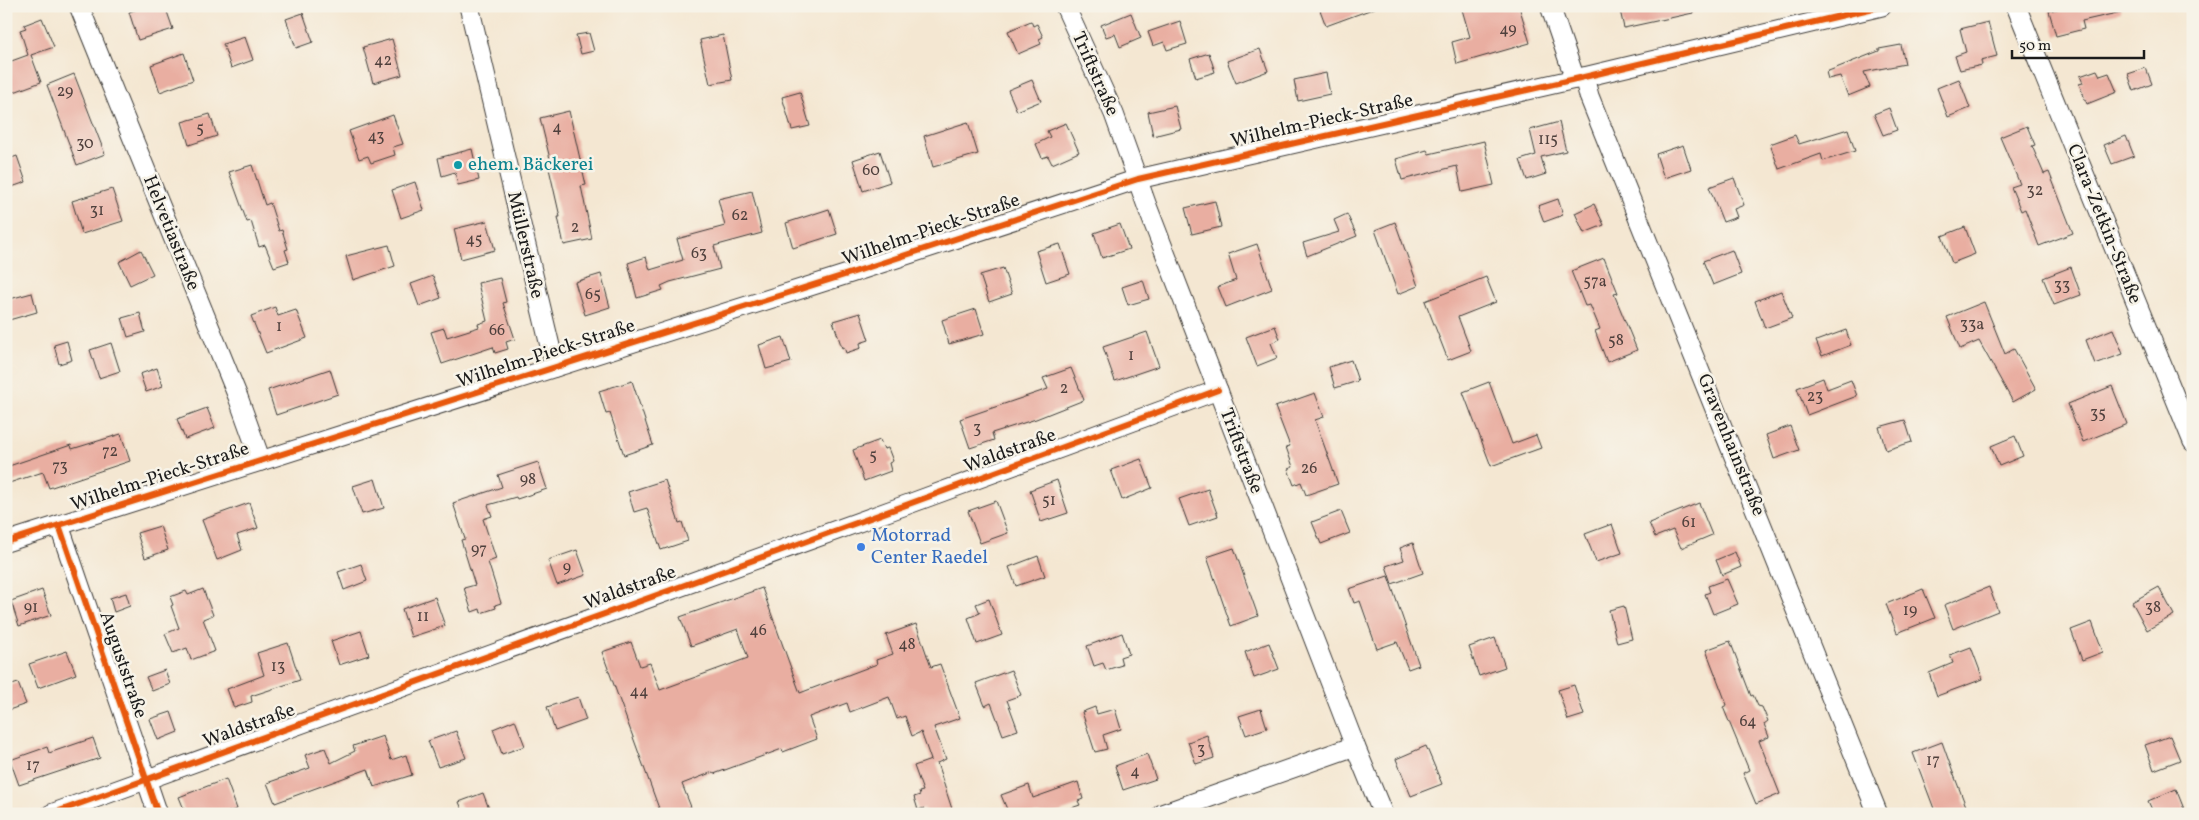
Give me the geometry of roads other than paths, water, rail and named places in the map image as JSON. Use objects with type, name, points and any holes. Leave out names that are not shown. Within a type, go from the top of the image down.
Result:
[{"type":"street","name":"Helvetiastraße","points":[[79,6],[238,397],[261,460]]},
{"type":"street","name":"Müllerstraße","points":[[469,6],[555,367]]},
{"type":"street","name":"Triftstraße","points":[[1065,6],[1114,114],[1218,390],[1382,814]]},
{"type":"street","name":"Gravenhainstraße","points":[[1550,6],[1589,96],[1878,814]]},
{"type":"street","name":"Wilhelm-Pieck-Straße","points":[[6,542],[854,272],[1138,178],[1580,78],[1882,6]]},
{"type":"street","name":"Clara-Zetkin-Straße","points":[[2016,6],[2193,442]]},
{"type":"street","name":"Waldstraße","points":[[51,814],[906,505],[1218,390]]},
{"type":"street","name":"Auguststraße","points":[[59,525],[158,814]]},
{"type":"street","points":[[1162,814],[1355,746]]},
{"type":"place","name":"ehem. Bäckerei","points":[[458,165]]},
{"type":"place","name":"Motorrad Center Raedel","points":[[861,547]]}]
